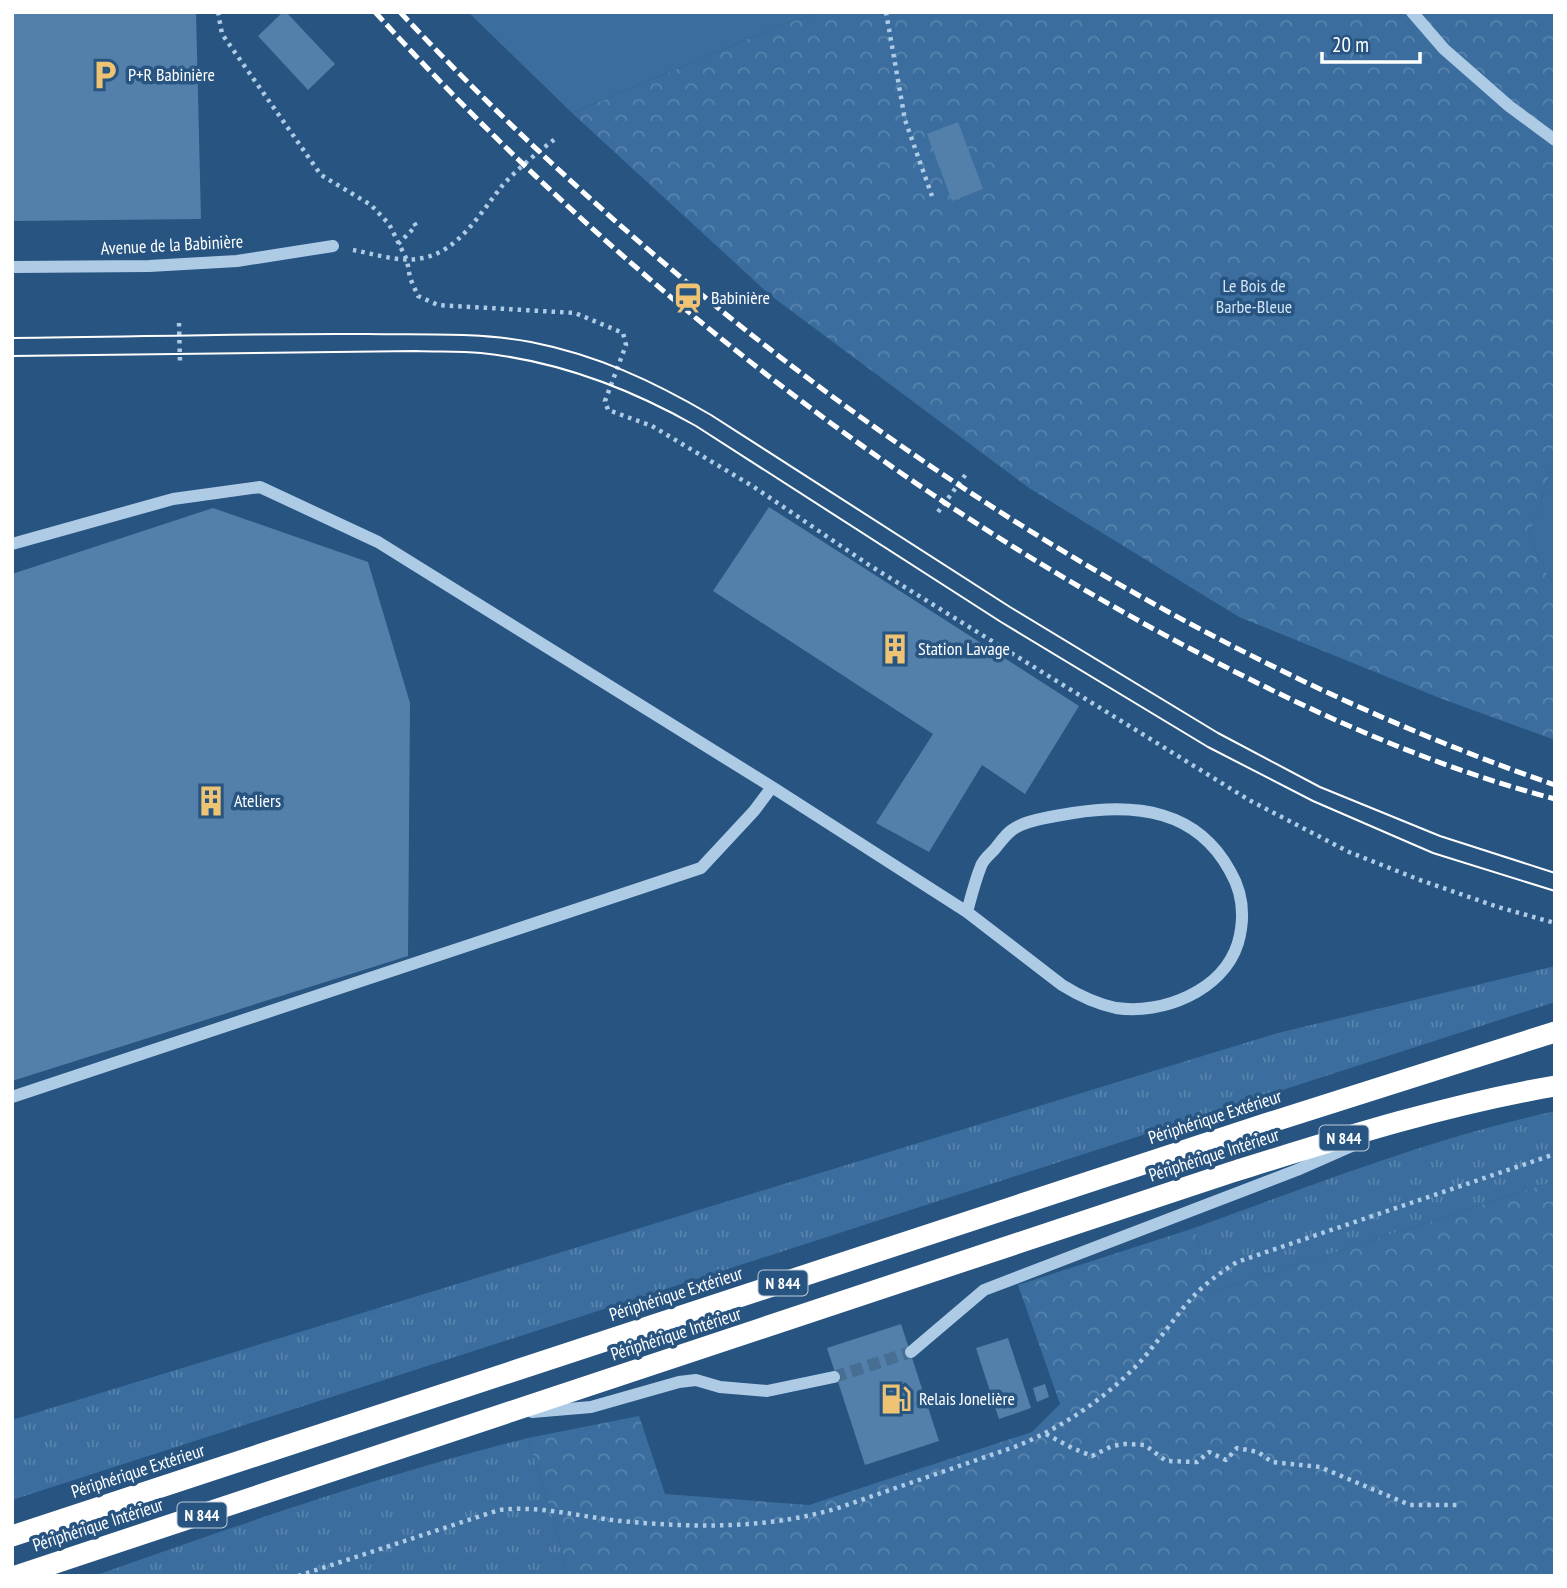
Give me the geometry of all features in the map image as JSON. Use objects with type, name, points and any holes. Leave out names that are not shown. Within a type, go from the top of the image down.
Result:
[{"type":"highway","name":"Périphérique Extérieur","points":[[12,1536],[1555,1032]]},
{"type":"highway","name":"Périphérique Intérieur","points":[[16,1576],[1231,1172],[1421,1115],[1503,1095],[1555,1086]]},
{"type":"street","points":[[1412,12],[1444,49],[1509,106],[1555,140]]},
{"type":"street","name":"Avenue de la Babinière","points":[[12,267],[149,266],[237,261],[332,246]]},
{"type":"street","points":[[12,544],[173,499],[260,487],[378,542],[772,787],[967,912],[1078,995],[1115,1007],[1150,1009],[1189,997],[1214,979],[1237,945],[1242,924],[1242,904],[1233,876],[1221,854],[1184,822],[1149,811],[1107,807],[1050,817],[1013,829],[981,863],[967,912]]},
{"type":"street","points":[[12,1097],[701,868],[754,811],[772,787]]},
{"type":"street","points":[[911,1352],[984,1290],[1297,1170],[1421,1115]]},
{"type":"street","points":[[507,1414],[591,1407],[696,1380],[720,1387],[767,1391],[834,1377]]},
{"type":"path","points":[[218,12],[222,34],[321,174],[371,205],[389,224],[407,260],[410,278],[418,296],[438,305],[575,313],[622,333],[626,345],[605,401],[608,410],[652,426],[754,487],[869,565],[1249,800],[1349,852],[1396,871],[1498,907],[1555,923]]},
{"type":"path","points":[[886,12],[905,120],[932,196]]},
{"type":"path","points":[[332,246],[407,260],[425,258],[449,246],[475,220],[504,184],[555,139]]},
{"type":"path","points":[[398,243],[416,226],[413,221]]},
{"type":"path","points":[[179,323],[180,363]]},
{"type":"path","points":[[938,512],[966,474]]},
{"type":"path","points":[[298,1576],[499,1510],[532,1509],[621,1521],[678,1525],[723,1525],[813,1516],[1045,1434],[1114,1386],[1153,1346],[1191,1299],[1214,1277],[1237,1262],[1555,1154]]},
{"type":"path","points":[[1045,1434],[1092,1455],[1112,1446],[1145,1445],[1166,1461],[1197,1462],[1209,1452],[1226,1460],[1237,1448],[1258,1452],[1272,1462],[1320,1467],[1410,1505],[1461,1504]]},
{"type":"green space","points":[[468,12],[824,12],[786,23],[572,113]]},
{"type":"green space","name":"Le Bois de Barbe-Bleue","points":[[824,12],[1555,12],[1555,459],[1529,537],[1555,589],[1555,740],[1437,697],[1239,617],[1029,488],[770,295],[572,113],[786,23]]},
{"type":"green space","points":[[1555,459],[1555,589],[1529,537]]},
{"type":"green space","points":[[1555,966],[1555,1002],[12,1500],[12,1420],[1278,1033]]},
{"type":"green space","points":[[1555,1111],[1555,1181],[1213,1292],[1194,1228],[1418,1149]]},
{"type":"green space","points":[[1555,1181],[1555,1576],[567,1576],[559,1539],[528,1438],[639,1416],[665,1494],[809,1505],[1032,1432],[1060,1404],[1018,1285],[1194,1228],[1213,1292]]},
{"type":"green space","points":[[528,1438],[559,1539],[567,1576],[94,1576],[364,1484]]},
{"type":"building","name":"P+R Babinière","points":[[12,12],[196,12],[201,219],[12,221]]},
{"type":"building","points":[[286,12],[335,64],[308,90],[258,36]]},
{"type":"building","points":[[958,122],[983,189],[952,201],[927,134]]},
{"type":"building","name":"Station Lavage","points":[[769,507],[1079,706],[1025,794],[982,765],[929,852],[876,823],[933,734],[713,591]]},
{"type":"building","name":"Ateliers","points":[[213,508],[368,562],[410,703],[408,956],[12,1081],[12,574]]},
{"type":"building","points":[[901,1324],[939,1441],[865,1465],[827,1348]]},
{"type":"building","points":[[1008,1338],[1031,1408],[999,1419],[976,1348]]},
{"type":"building","points":[[1045,1384],[1049,1397],[1037,1402],[1033,1388]]},
{"type":"tunnel","points":[[834,1377],[911,1352]]},
{"type":"tram line","points":[[12,338],[278,334],[470,335],[531,342],[579,354],[646,380],[711,415],[1010,607],[1218,733],[1320,787],[1440,836],[1555,873]]},
{"type":"tram line","points":[[12,356],[465,352],[538,362],[592,378],[619,388],[696,426],[1001,622],[1208,747],[1313,801],[1433,853],[1555,891]]},
{"type":"railway","points":[[375,12],[464,106],[557,197],[654,283],[755,365],[858,443],[965,516],[1076,585],[1189,648],[1278,693],[1413,752],[1555,799]]},
{"type":"railway","points":[[400,12],[522,135],[651,252],[789,364],[932,467],[1081,562],[1235,647],[1394,722],[1555,785]]},
{"type":"place","name":"P+R Babinière","points":[[105,75]]},
{"type":"place","name":"Babinière","points":[[688,298]]},
{"type":"place","name":"Station Lavage","points":[[895,649]]},
{"type":"place","name":"Ateliers","points":[[211,801]]},
{"type":"place","name":"Relais Jonelière","points":[[896,1399]]}]
